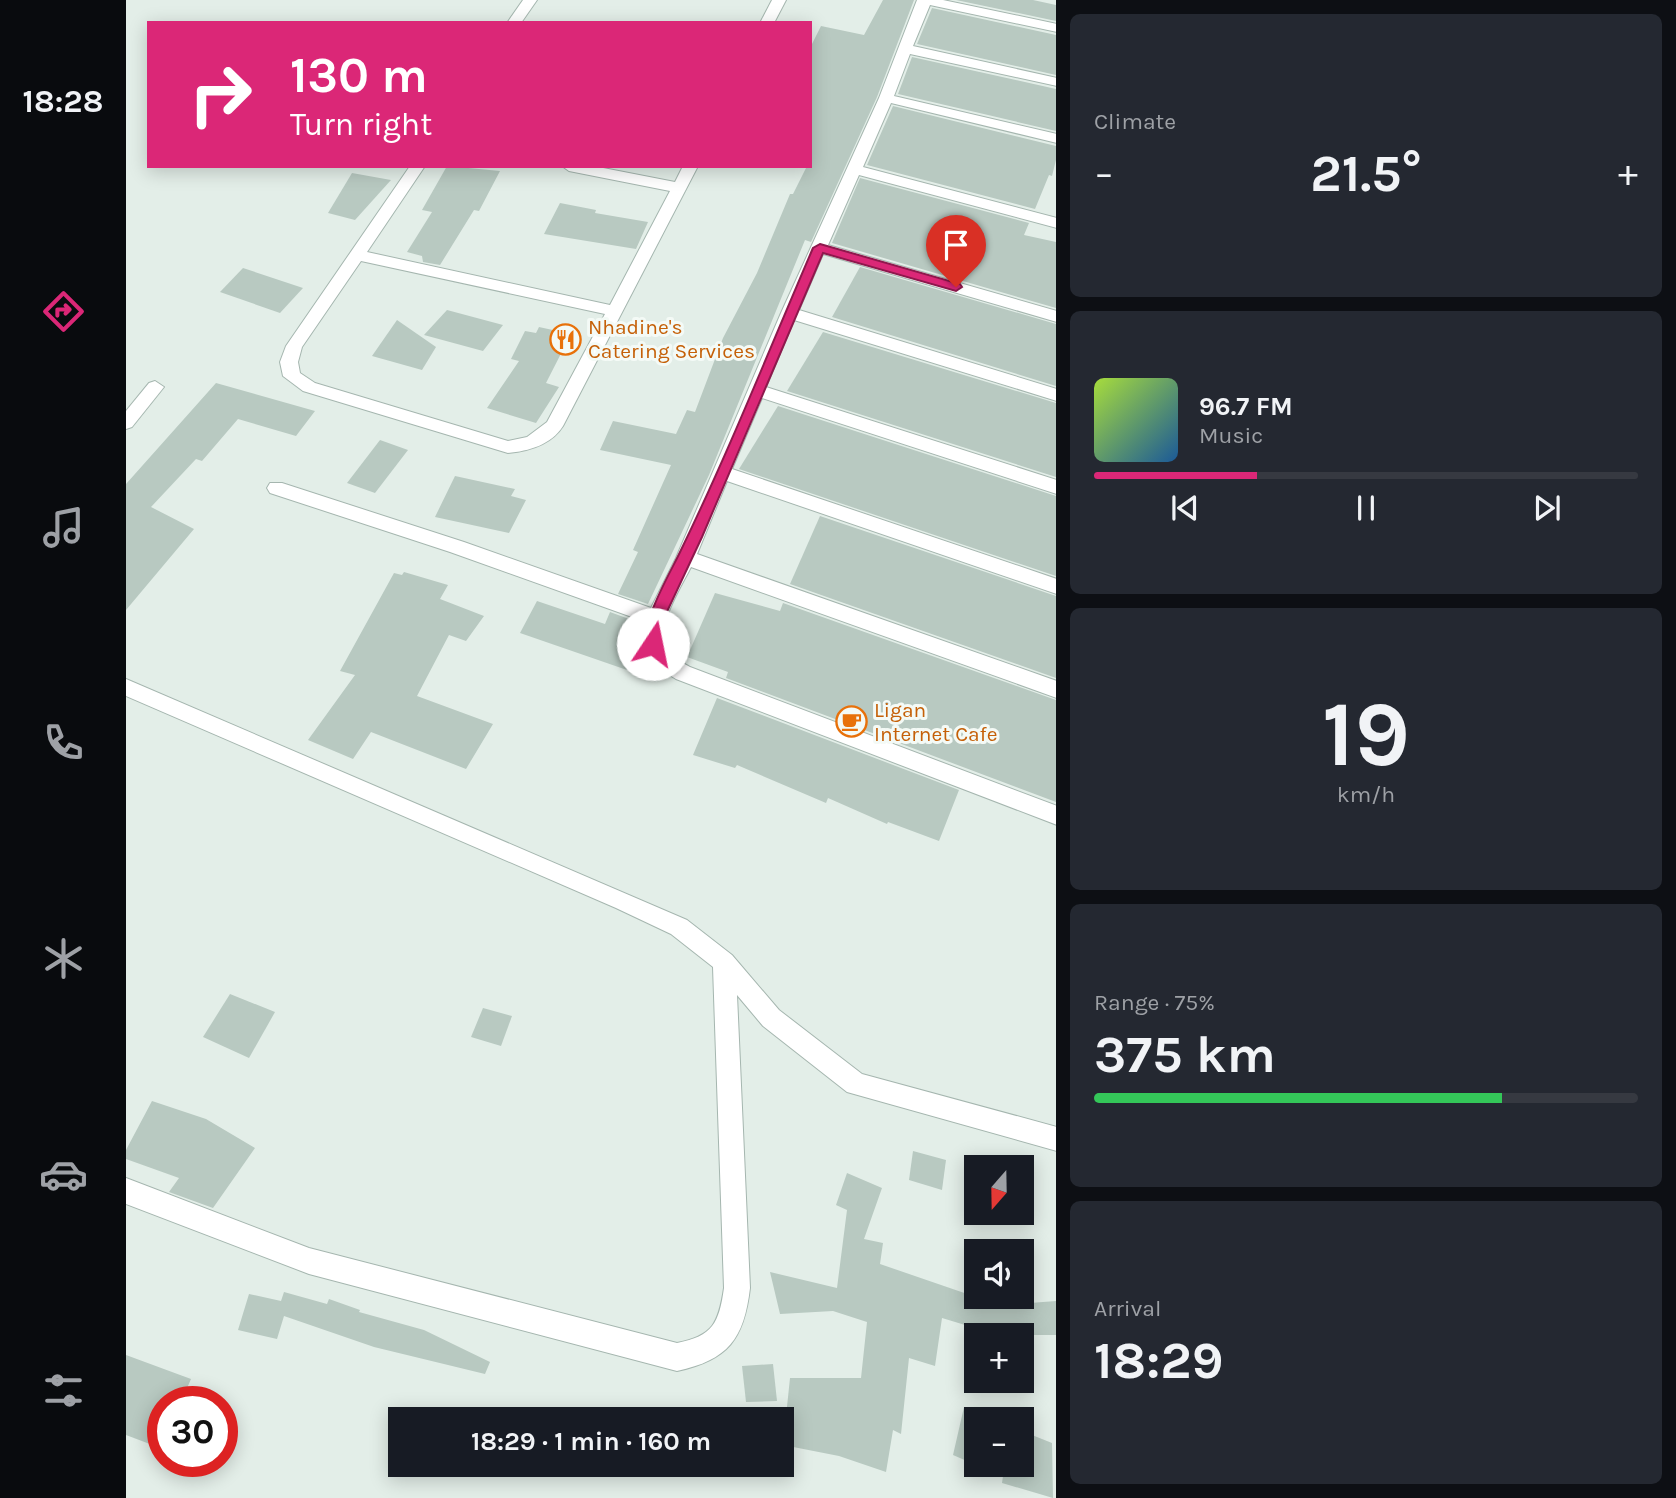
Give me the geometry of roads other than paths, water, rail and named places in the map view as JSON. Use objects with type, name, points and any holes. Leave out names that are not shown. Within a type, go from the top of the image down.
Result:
[{"type":"street","points":[[515,21],[530,0]]},
{"type":"street","points":[[768,21],[779,0]]},
{"type":"street","points":[[1056,28],[924,0],[886,98],[789,313],[723,473],[656,618],[653,644],[662,660],[683,673],[1056,816]]},
{"type":"street","points":[[906,49],[1056,82]]},
{"type":"street","points":[[886,98],[1056,139]]},
{"type":"street","points":[[417,168],[293,346],[289,362],[292,376],[309,387],[508,447],[542,439],[554,426],[690,168]]},
{"type":"street","points":[[579,168],[679,188]]},
{"type":"street","points":[[854,169],[1056,223]]},
{"type":"street","points":[[820,248],[1056,317]]},
{"type":"street","points":[[358,255],[614,311]]},
{"type":"street","points":[[789,313],[1056,395]]},
{"type":"street","points":[[126,423],[155,387]]},
{"type":"street","points":[[758,391],[1056,487]]},
{"type":"street","points":[[723,473],[1056,587]]},
{"type":"street","points":[[276,488],[457,547],[656,618]]},
{"type":"street","points":[[685,558],[1056,690]]},
{"type":"street","points":[[126,687],[679,927],[724,962],[771,1018],[856,1084],[1056,1139]]},
{"type":"street","points":[[126,1191],[322,1265],[677,1357],[701,1353],[720,1339],[734,1314],[737,1288],[724,962]]},
{"type":"place","name":"Nhadine's Catering Services","points":[[565,339]]},
{"type":"place","name":"Ligan Internet Cafe","points":[[851,722]]}]
